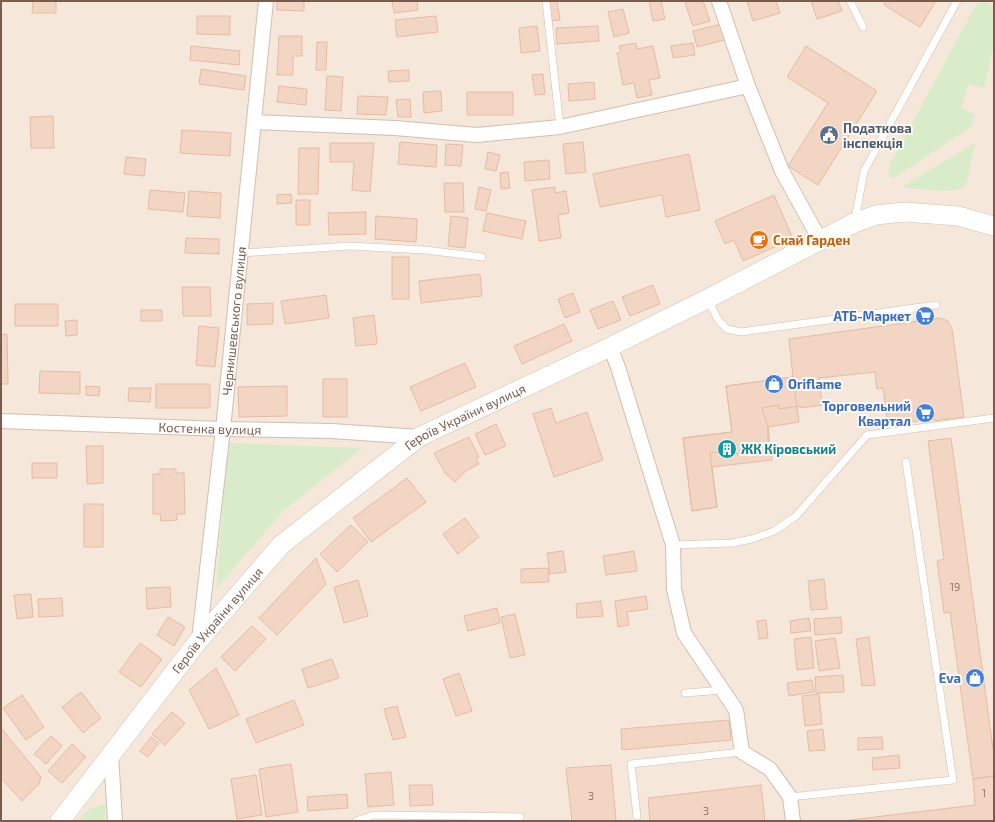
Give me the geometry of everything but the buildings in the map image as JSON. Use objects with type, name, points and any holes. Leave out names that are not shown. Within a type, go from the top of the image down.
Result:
[{"type":"main road","name":"Героїв України вулиця","points":[[60,821],[199,640],[281,545],[419,436],[610,347],[854,223],[876,215],[904,212],[958,216],[994,226]]},
{"type":"street","name":"Чернишевського вулиця","points":[[199,640],[223,429],[266,1]]},
{"type":"street","points":[[719,1],[748,86],[782,171],[820,240]]},
{"type":"street","points":[[254,122],[395,128],[476,135],[560,127],[748,86]]},
{"type":"street","points":[[610,347],[618,367],[672,545],[674,589],[684,633],[736,710],[742,752],[770,769],[790,797],[793,821]]},
{"type":"street","name":"Костенка вулиця","points":[[1,421],[223,429],[332,431],[419,436]]},
{"type":"street","points":[[111,754],[115,821]]},
{"type":"lane","points":[[546,1],[560,127]]},
{"type":"lane","points":[[850,1],[863,27]]},
{"type":"lane","points":[[854,223],[864,171],[957,1]]},
{"type":"lane","points":[[241,253],[349,246],[425,250],[482,257]]},
{"type":"lane","points":[[707,299],[719,321],[727,329],[741,332],[936,305]]},
{"type":"lane","points":[[672,545],[732,543],[752,539],[774,531],[796,516],[867,435],[994,418]]},
{"type":"lane","points":[[790,797],[953,780],[906,462]]},
{"type":"lane","points":[[685,693],[723,690]]},
{"type":"lane","points":[[637,816],[631,764],[742,752]]},
{"type":"lane","points":[[356,821],[374,815],[520,817]]},
{"type":"shaded area","points":[[1,1],[994,1],[994,821],[1,821]]},
{"type":"green space","points":[[986,2],[994,7],[994,44],[984,88],[969,84],[961,108],[975,115],[970,127],[892,179],[888,172],[890,164],[977,3]]},
{"type":"green space","points":[[975,143],[966,186],[956,190],[940,191],[902,187]]},
{"type":"green space","points":[[228,443],[362,448],[284,510],[216,589]]},
{"type":"green space","points":[[105,803],[105,821],[79,821],[86,811]]},
{"type":"place","name":"Податкова інспекція","points":[[829,135]]},
{"type":"place","name":"Скай Гарден","points":[[759,240]]},
{"type":"place","name":"АТБ-Маркет","points":[[925,316]]},
{"type":"place","name":"Oriflame","points":[[774,384]]},
{"type":"place","name":"Торговельний Квартал","points":[[925,413]]},
{"type":"place","name":"ЖК Кіровський","points":[[727,449]]},
{"type":"place","name":"Eva","points":[[975,678]]}]
